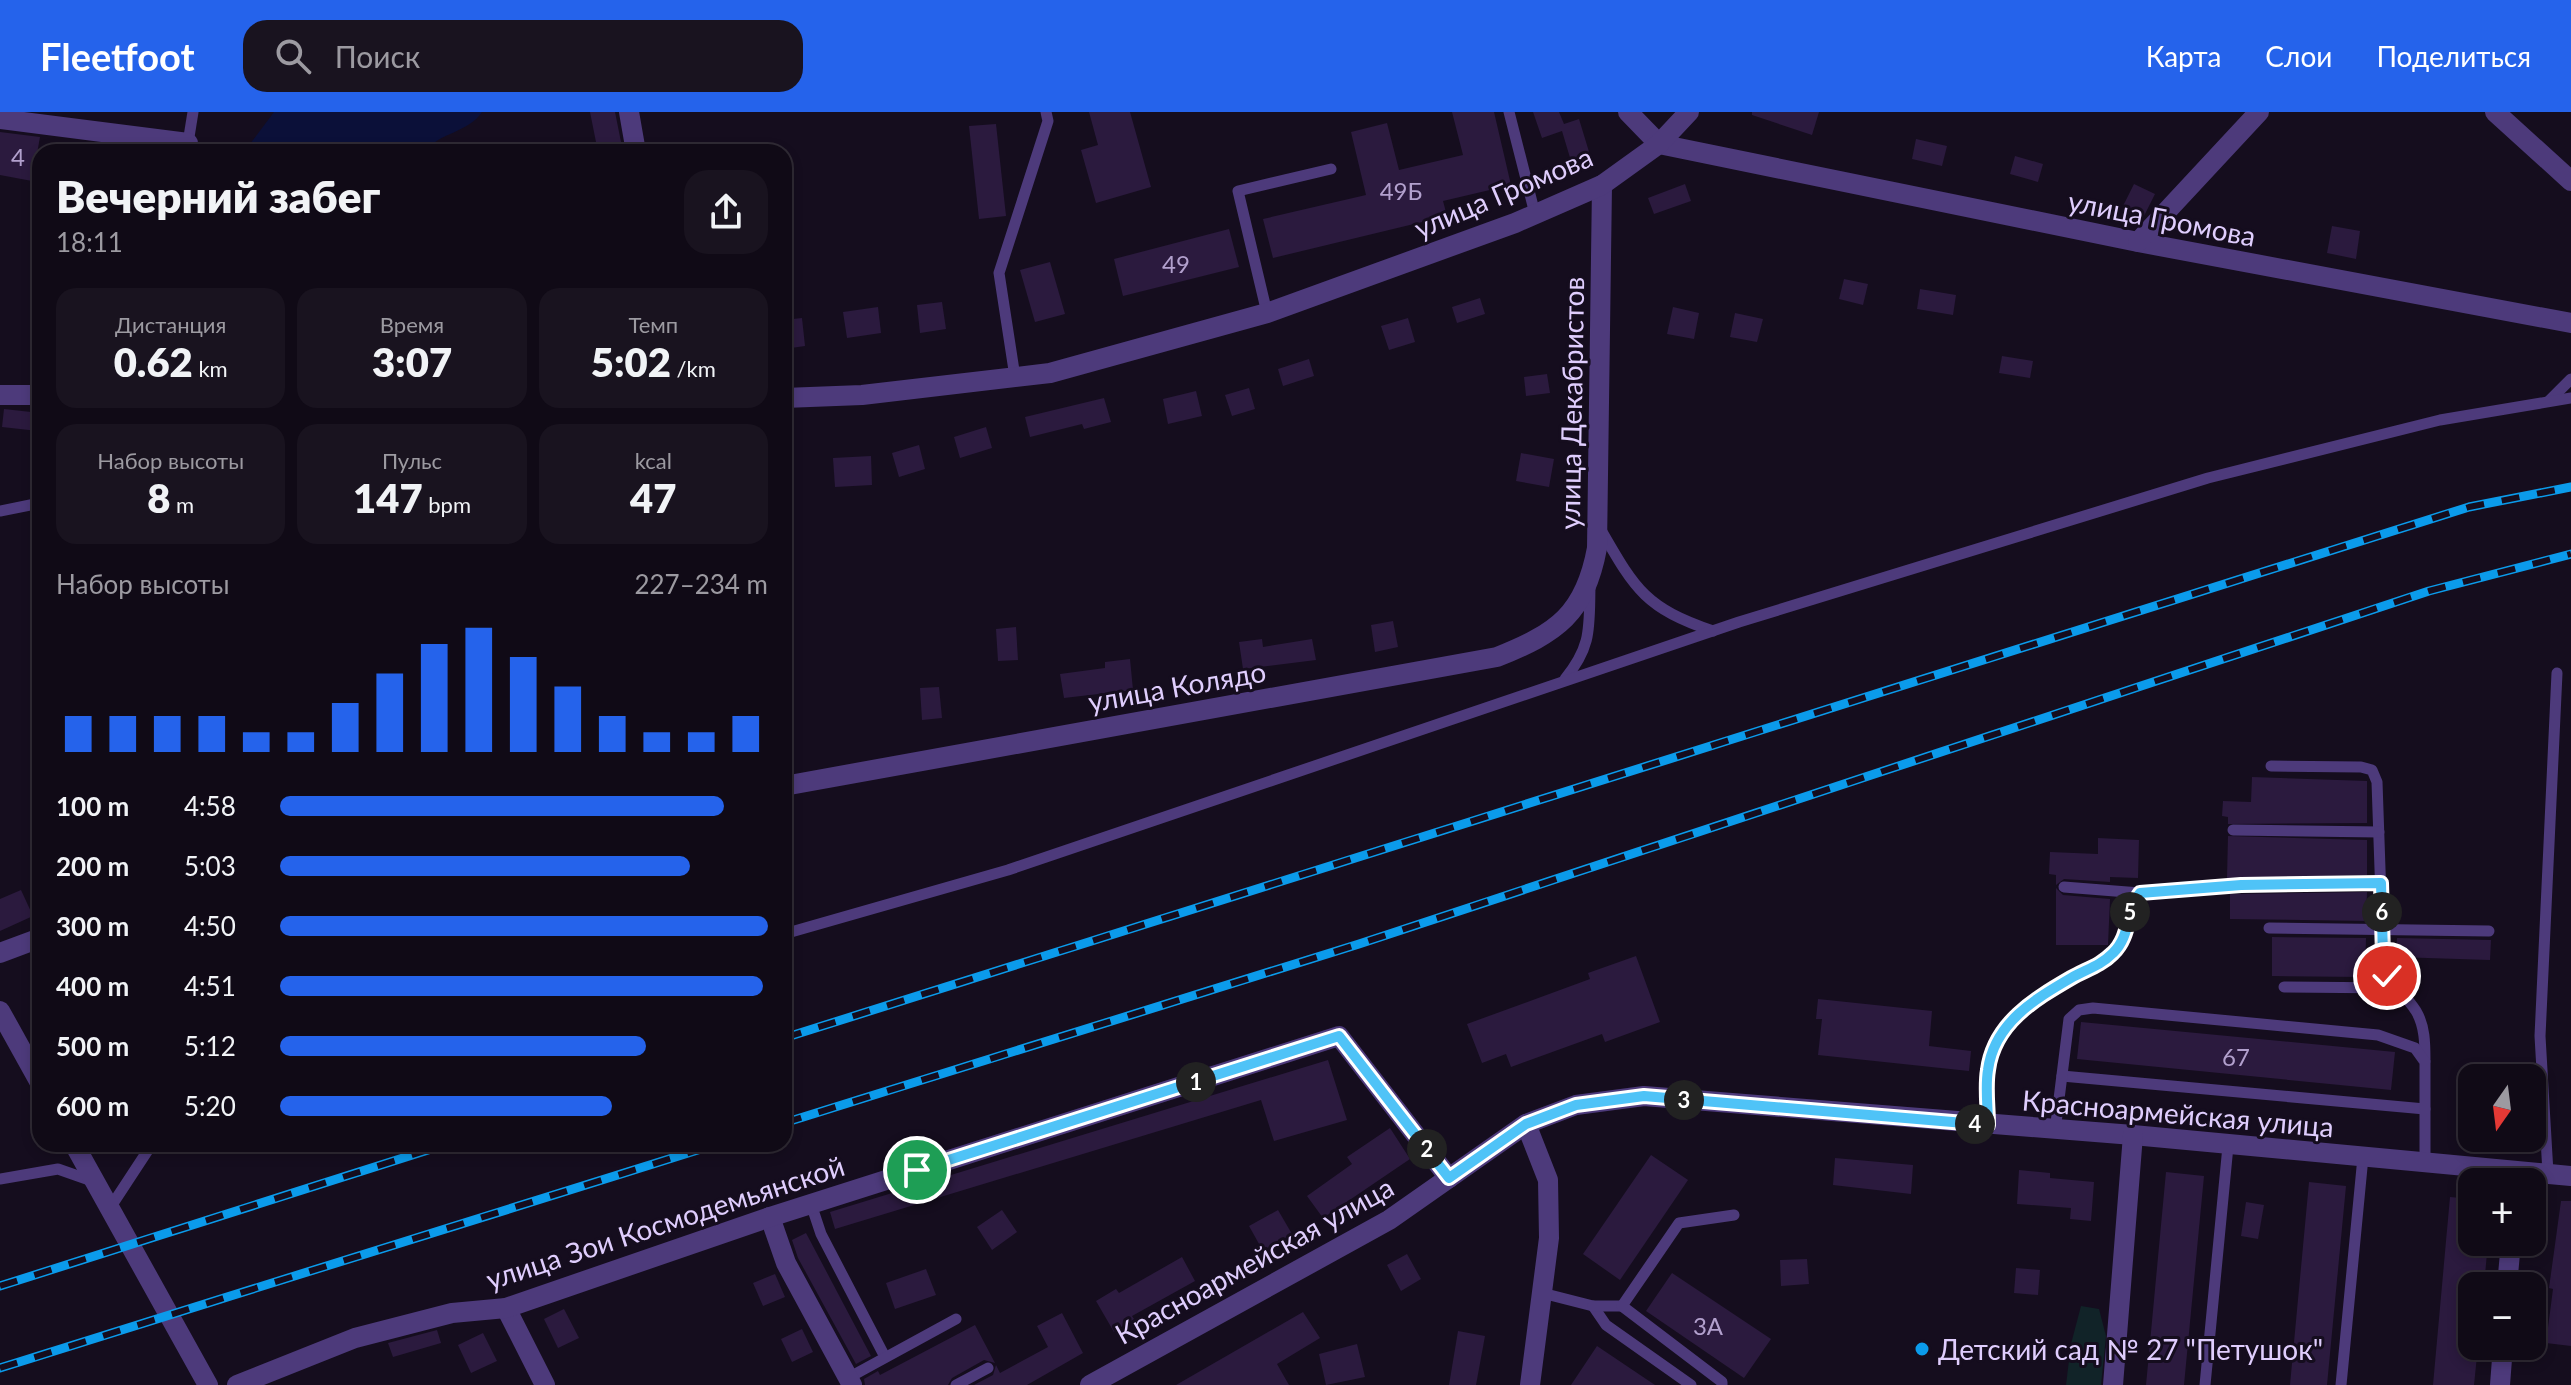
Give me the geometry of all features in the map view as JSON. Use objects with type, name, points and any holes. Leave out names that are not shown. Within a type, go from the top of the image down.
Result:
[{"type":"street","points":[[629,112],[635,144]]},
{"type":"street","points":[[1628,112],[1659,144],[1689,112]]},
{"type":"street","points":[[2138,242],[2259,112]]},
{"type":"street","points":[[2495,112],[2571,181]]},
{"type":"street","points":[[0,119],[188,143]]},
{"type":"street","name":"улица Громова","points":[[792,398],[862,395],[1050,373],[1267,313],[1535,214],[1602,185],[1659,144],[2138,242],[2571,323]]},
{"type":"street","name":"улица Декабристов","points":[[1569,615],[1590,583],[1597,548],[1602,185]]},
{"type":"street","points":[[0,395],[32,395]]},
{"type":"street","name":"улица Колядо","points":[[792,785],[1497,657],[1532,643],[1569,615]]},
{"type":"street","points":[[0,953],[32,941]]},
{"type":"street","points":[[0,1011],[32,1069]]},
{"type":"street","name":"улица Зои Космодемьянской","points":[[237,1385],[355,1338],[452,1313],[506,1308],[770,1217],[1339,1036],[1449,1178]]},
{"type":"street","name":"Красноармейская улица","points":[[1090,1385],[1389,1220],[1526,1124],[1576,1105],[1644,1096],[2133,1135],[2460,1168]]},
{"type":"street","points":[[1526,1124],[1548,1180],[1549,1238],[1530,1385]]},
{"type":"street","points":[[2113,1385],[2133,1135]]},
{"type":"street","points":[[79,1152],[208,1385]]},
{"type":"street","name":"Красноармейская улица","points":[[2548,1173],[2571,1176]]},
{"type":"street","points":[[770,1217],[786,1263],[850,1381]]},
{"type":"street","points":[[506,1308],[545,1385]]},
{"type":"street","points":[[2500,1385],[2502,1360]]},
{"type":"lane","points":[[188,143],[193,112]]},
{"type":"lane","points":[[1015,377],[999,273],[1048,121],[1046,112]]},
{"type":"lane","points":[[1509,112],[1535,214]]},
{"type":"lane","points":[[1267,313],[1238,191],[1331,169]]},
{"type":"lane","points":[[2543,318],[2571,334]]},
{"type":"lane","points":[[2549,402],[2571,379]]},
{"type":"lane","points":[[792,932],[1008,870],[1713,631],[2208,478],[2440,420],[2571,398]]},
{"type":"lane","points":[[0,511],[32,505]]},
{"type":"lane","points":[[1597,523],[1638,591],[1682,621],[1713,631]]},
{"type":"lane","points":[[1563,681],[1581,659],[1589,641],[1590,583]]},
{"type":"lane","points":[[2548,1173],[2540,1036],[2557,673]]},
{"type":"lane","points":[[2271,766],[2361,767],[2372,770],[2377,782],[2382,928],[2387,976],[2417,1013],[2425,1035],[2425,1163]]},
{"type":"lane","points":[[2233,830],[2379,832]]},
{"type":"lane","points":[[2064,887],[2140,893],[2241,885],[2381,883]]},
{"type":"lane","points":[[1988,1125],[1988,1069],[1996,1044],[2010,1020],[2075,975],[2099,966],[2117,949],[2126,932],[2132,903],[2140,893]]},
{"type":"lane","points":[[2269,928],[2489,931]]},
{"type":"lane","points":[[2284,987],[2397,988]]},
{"type":"lane","points":[[2055,1131],[2069,1019],[2079,1010],[2093,1008],[2378,1035],[2415,1048],[2425,1062]]},
{"type":"lane","points":[[2062,1076],[2425,1109]]},
{"type":"lane","points":[[2205,1385],[2228,1146]]},
{"type":"lane","points":[[110,1208],[147,1152]]},
{"type":"lane","points":[[2341,1385],[2363,1157]]},
{"type":"lane","points":[[0,1179],[58,1169],[96,1182]]},
{"type":"lane","points":[[811,1204],[821,1234],[885,1357]]},
{"type":"lane","points":[[1622,1306],[1679,1223],[1734,1215]]},
{"type":"lane","points":[[1542,1293],[1593,1306],[1622,1306],[1722,1385]]},
{"type":"lane","points":[[1593,1306],[1606,1325],[1691,1385]]},
{"type":"lane","points":[[850,1381],[885,1357],[956,1319]]},
{"type":"lane","points":[[956,1385],[988,1368]]},
{"type":"green space","points":[[2081,1306],[2099,1309],[2106,1336],[2101,1385],[2066,1385],[2071,1344]]},
{"type":"shaded area","points":[[274,112],[482,112],[469,124],[432,144],[250,144]]},
{"type":"building","points":[[590,112],[615,112],[621,144],[596,144]]},
{"type":"building","points":[[1089,112],[1130,112],[1151,187],[1096,203],[1081,150],[1098,145]]},
{"type":"building","points":[[1452,112],[1494,112],[1511,185],[1443,201],[1447,216],[1273,258],[1263,219],[1366,195],[1351,132],[1387,123],[1399,170],[1463,155]]},
{"type":"building","points":[[1533,112],[1559,112],[1564,124],[1579,119],[1590,155],[1571,161],[1562,131],[1542,138]]},
{"type":"building","points":[[1752,112],[1819,112],[1812,135],[1752,115]]},
{"type":"building","points":[[996,124],[1006,216],[979,219],[969,126]]},
{"type":"building","points":[[0,132],[40,137],[39,144],[32,144],[32,181],[0,175]]},
{"type":"building","points":[[1916,139],[1947,146],[1942,166],[1912,159]]},
{"type":"building","points":[[2015,156],[2043,164],[2038,182],[2010,174]]},
{"type":"building","points":[[1685,184],[1691,201],[1654,214],[1648,198]]},
{"type":"building","points":[[2134,184],[2155,194],[2144,216],[2123,206]]},
{"type":"building","points":[[2332,226],[2360,231],[2356,259],[2327,253]]},
{"type":"building","points":[[1229,229],[1239,267],[1123,296],[1114,259]]},
{"type":"building","points":[[1050,262],[1065,314],[1035,322],[1020,270]]},
{"type":"building","points":[[1844,279],[1868,284],[1863,305],[1839,299]]},
{"type":"building","points":[[1920,289],[1956,295],[1953,315],[1917,309]]},
{"type":"building","points":[[1480,298],[1485,314],[1457,323],[1452,307]]},
{"type":"building","points":[[942,302],[946,329],[920,333],[917,305]]},
{"type":"building","points":[[878,307],[881,333],[847,338],[843,312]]},
{"type":"building","points":[[1673,307],[1699,313],[1694,339],[1667,334]]},
{"type":"building","points":[[1735,313],[1763,319],[1757,342],[1730,337]]},
{"type":"building","points":[[802,318],[805,346],[792,348],[792,319]]},
{"type":"building","points":[[1408,318],[1415,342],[1389,350],[1381,326]]},
{"type":"building","points":[[2002,356],[2033,361],[2030,378],[1999,373]]},
{"type":"building","points":[[1309,359],[1314,376],[1283,386],[1278,369]]},
{"type":"building","points":[[1547,374],[1550,393],[1526,396],[1524,377]]},
{"type":"building","points":[[1249,388],[1255,409],[1232,416],[1225,395]]},
{"type":"building","points":[[1196,391],[1202,416],[1168,424],[1163,399]]},
{"type":"building","points":[[1104,398],[1111,422],[1084,429],[1082,424],[1030,437],[1025,417]]},
{"type":"building","points":[[4,409],[32,412],[32,430],[2,427]]},
{"type":"building","points":[[986,427],[992,448],[960,458],[954,437]]},
{"type":"building","points":[[919,445],[925,469],[899,477],[892,453]]},
{"type":"building","points":[[1521,453],[1554,459],[1549,487],[1516,481]]},
{"type":"building","points":[[871,456],[872,485],[835,487],[833,458]]},
{"type":"building","points":[[1393,621],[1398,647],[1375,652],[1371,625]]},
{"type":"building","points":[[1016,627],[1018,660],[998,661],[996,629]]},
{"type":"building","points":[[1262,639],[1263,647],[1312,639],[1316,660],[1243,669],[1239,642]]},
{"type":"building","points":[[1130,659],[1133,690],[1064,698],[1060,674],[1105,668],[1105,662]]},
{"type":"building","points":[[939,687],[942,718],[922,720],[920,688]]},
{"type":"building","points":[[2252,777],[2367,781],[2367,823],[2228,824],[2228,817],[2222,816],[2223,801],[2251,802]]},
{"type":"building","points":[[2228,836],[2367,840],[2367,875],[2227,878]]},
{"type":"building","points":[[2098,838],[2139,840],[2138,878],[2110,877],[2110,882],[2064,879],[2056,885],[2056,875],[2049,874],[2050,852],[2098,854]]},
{"type":"building","points":[[2056,888],[2063,895],[2110,899],[2108,945],[2056,945]]},
{"type":"building","points":[[21,890],[32,916],[0,931],[0,899]]},
{"type":"building","points":[[2367,892],[2366,921],[2230,919],[2230,894]]},
{"type":"building","points":[[2272,937],[2366,938],[2365,977],[2272,976]]},
{"type":"building","points":[[2397,938],[2491,940],[2490,960],[2396,957]]},
{"type":"building","points":[[1636,956],[1660,1022],[1605,1042],[1602,1034],[1511,1067],[1506,1054],[1482,1063],[1467,1024],[1590,979],[1588,973]]},
{"type":"building","points":[[1818,999],[1932,1011],[1929,1046],[1971,1051],[1969,1071],[1818,1055],[1822,1019],[1816,1019]]},
{"type":"building","points":[[2081,1022],[2395,1052],[2391,1090],[2077,1059]]},
{"type":"building","points":[[1328,1060],[1347,1120],[1274,1141],[1261,1100],[835,1229],[830,1212]]},
{"type":"building","points":[[1390,1128],[1410,1159],[1323,1218],[1307,1196],[1352,1164],[1347,1157]]},
{"type":"building","points":[[1651,1155],[1688,1180],[1620,1280],[1583,1254]]},
{"type":"building","points":[[1835,1158],[1913,1165],[1911,1194],[1833,1185]]},
{"type":"building","points":[[2019,1170],[2050,1173],[2050,1178],[2094,1182],[2091,1221],[2070,1219],[2071,1208],[2017,1204]]},
{"type":"building","points":[[2166,1172],[2204,1176],[2184,1385],[2146,1385]]},
{"type":"building","points":[[2309,1182],[2346,1186],[2327,1385],[2290,1385]]},
{"type":"building","points":[[2450,1197],[2458,1198],[2458,1256],[2487,1256],[2485,1272],[2458,1272],[2458,1360],[2477,1360],[2474,1385],[2433,1385]]},
{"type":"building","points":[[2561,1201],[2571,1201],[2571,1346],[2546,1343],[2553,1289],[2549,1288]]},
{"type":"building","points":[[2246,1202],[2264,1205],[2258,1239],[2241,1236]]},
{"type":"building","points":[[1002,1210],[1017,1232],[992,1250],[977,1227]]},
{"type":"building","points":[[1278,1210],[1292,1234],[1263,1251],[1249,1226]]},
{"type":"building","points":[[806,1233],[871,1356],[856,1364],[798,1258],[792,1240]]},
{"type":"building","points":[[1407,1254],[1421,1279],[1401,1291],[1387,1265]]},
{"type":"building","points":[[1182,1257],[1195,1281],[1132,1316],[1134,1319],[1114,1332],[1096,1301],[1116,1289],[1119,1293]]},
{"type":"building","points":[[1807,1259],[1809,1284],[1781,1286],[1780,1260]]},
{"type":"building","points":[[2016,1268],[2040,1270],[2038,1295],[2014,1293]]},
{"type":"building","points":[[926,1269],[936,1295],[895,1309],[886,1283]]},
{"type":"building","points":[[1672,1273],[1771,1339],[1744,1378],[1646,1311]]},
{"type":"building","points":[[775,1274],[785,1297],[763,1306],[753,1283]]},
{"type":"building","points":[[564,1309],[579,1338],[558,1348],[544,1319]]},
{"type":"building","points":[[1303,1312],[1320,1338],[1277,1364],[1289,1385],[1176,1385]]},
{"type":"building","points":[[1062,1313],[1083,1353],[1027,1385],[974,1385],[993,1375],[996,1365],[1000,1373],[1048,1347],[1037,1326]]},
{"type":"building","points":[[975,1325],[995,1363],[984,1360],[952,1378],[948,1385],[865,1385],[864,1379],[878,1371],[880,1375]]},
{"type":"building","points":[[802,1329],[813,1352],[792,1362],[781,1339]]},
{"type":"building","points":[[437,1330],[441,1343],[393,1357],[388,1343]]},
{"type":"building","points":[[1458,1331],[1485,1336],[1476,1385],[1449,1385]]},
{"type":"building","points":[[483,1333],[497,1361],[471,1373],[458,1345]]},
{"type":"building","points":[[1357,1344],[1365,1377],[1326,1385],[1319,1354]]},
{"type":"building","points":[[1597,1346],[1655,1385],[1571,1385]]},
{"type":"railway","points":[[792,1035],[2469,507],[2571,487]]},
{"type":"railway","points":[[792,1121],[1359,944],[2429,591],[2571,554]]},
{"type":"railway","points":[[0,1286],[422,1152]]},
{"type":"railway","points":[[0,1368],[691,1152]]},
{"type":"place","name":"Детский сад № 27 \"Петушок\"","points":[[1922,1349]]},
{"type":"route","points":[[917,1170],[1339,1036],[1449,1178],[1526,1124],[1576,1105],[1644,1096],[1988,1125],[1988,1069],[1996,1044],[2010,1020],[2075,975],[2099,966],[2117,949],[2126,932],[2132,903],[2140,893],[2167,889],[2381,883],[2383,956],[2387,976]]}]
